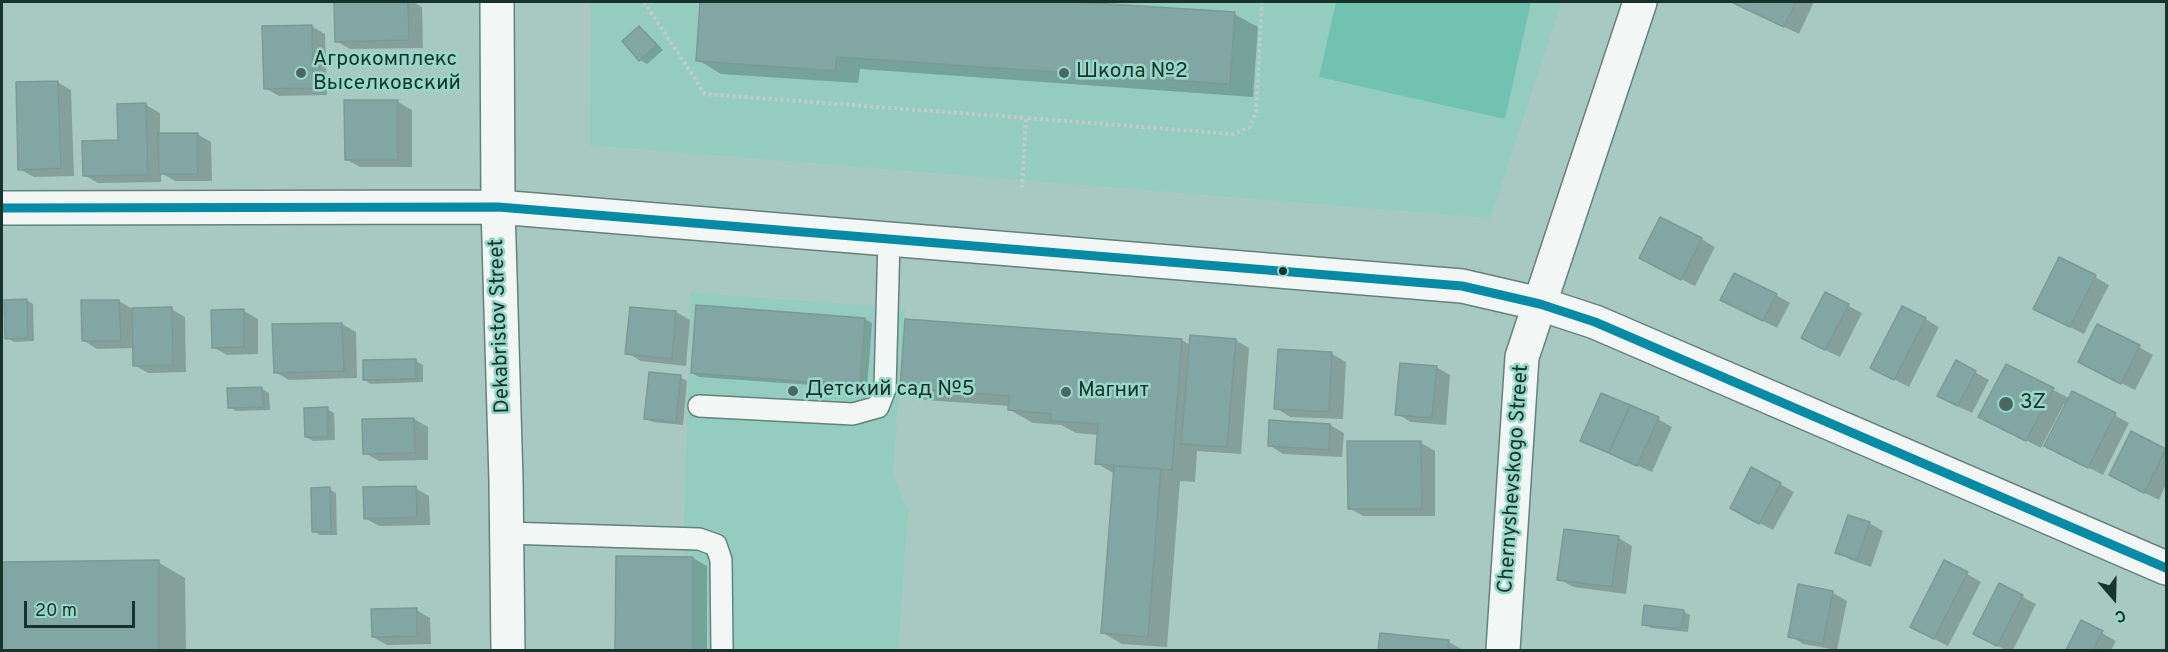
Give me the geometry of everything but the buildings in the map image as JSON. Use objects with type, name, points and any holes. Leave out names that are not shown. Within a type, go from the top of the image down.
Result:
[{"type":"street","name":"Dekabristov Street","points":[[497,2],[498,207],[508,651]]},
{"type":"street","name":"Chernyshevskogo Street","points":[[1503,651],[1522,357],[1640,2]]},
{"type":"street","points":[[2,208],[498,207],[1462,286],[1540,304],[1595,322],[2166,568]]},
{"type":"lane","points":[[699,406],[853,414],[878,407],[885,389],[889,239]]},
{"type":"lane","points":[[506,533],[699,539],[716,545],[721,560],[722,651]]},
{"type":"path","points":[[644,2],[705,94],[1233,134],[1250,128],[1256,112],[1262,2]]},
{"type":"path","points":[[1022,188],[1026,118]]},
{"type":"shaded area","name":"Школа №2","points":[[591,2],[1561,2],[1491,218],[590,145]]},
{"type":"shaded area","points":[[1336,2],[1531,2],[1505,119],[1319,77]]},
{"type":"shaded area","name":"Детский сад №5","points":[[691,293],[905,308],[893,475],[908,510],[898,650],[615,650],[616,556],[683,557]]},
{"type":"transit line","points":[[2,208],[498,207],[1462,286],[1540,304],[1595,322],[2166,568]]},
{"type":"place","name":"Агрокомплекс Выселковский","points":[[301,73]]},
{"type":"place","name":"Школа №2","points":[[1064,73]]},
{"type":"place","name":"Детский сад №5","points":[[793,391]]},
{"type":"place","name":"Магнит","points":[[1066,392]]},
{"type":"place","name":"3Z","points":[[2006,404]]}]
